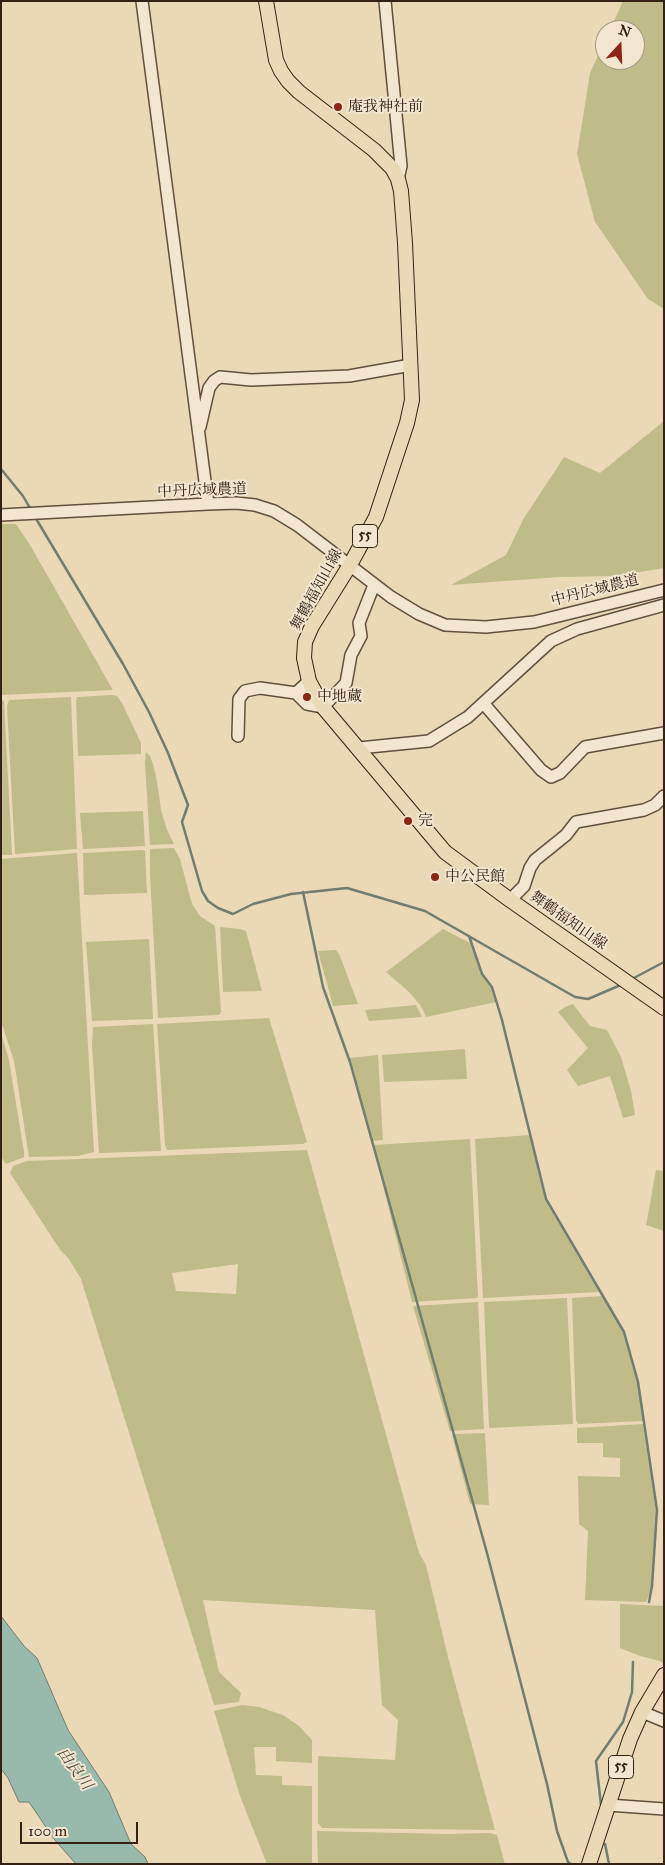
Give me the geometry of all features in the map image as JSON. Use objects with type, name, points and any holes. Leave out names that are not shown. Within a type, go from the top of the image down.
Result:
[{"type":"main road","name":"舞鶴福知山線","points":[[266,1],[276,60],[288,81],[299,92],[374,150],[392,168],[398,179],[401,191],[405,243],[412,400],[407,423],[376,517],[350,565],[312,626],[305,642],[304,658],[309,681],[323,707],[445,852],[664,1008]]},
{"type":"main road","name":"55","points":[[588,1864],[630,1739],[642,1712],[664,1675]]},
{"type":"street","points":[[142,1],[198,435],[205,505]]},
{"type":"street","points":[[385,1],[401,166],[398,179]]},
{"type":"street","points":[[198,435],[209,388],[220,377],[251,380],[349,376],[411,364]]},
{"type":"street","name":"中丹広域農道","points":[[1,515],[236,503],[256,505],[274,511],[297,525],[374,585],[419,614],[446,625],[486,627],[534,622],[664,590]]},
{"type":"street","points":[[238,736],[239,699],[245,691],[260,688],[296,693],[307,704],[323,707],[346,683],[351,656],[361,636],[359,622],[374,585]]},
{"type":"street","points":[[359,748],[428,741],[450,729],[484,704],[551,641],[576,629],[664,605]]},
{"type":"street","points":[[296,693],[309,681]]},
{"type":"street","points":[[484,704],[541,770],[552,777],[560,773],[585,747],[664,733]]},
{"type":"street","points":[[510,900],[524,886],[535,860],[566,835],[576,822],[644,810],[655,805],[664,796]]},
{"type":"street","points":[[642,1712],[664,1721]]},
{"type":"street","points":[[608,1805],[664,1809]]},
{"type":"shaded area","points":[[623,1],[664,1],[664,309],[648,299],[595,222],[577,154],[590,73],[595,62],[595,70],[645,70],[645,20],[614,20]]},
{"type":"shaded area","points":[[664,421],[664,568],[616,576],[559,577],[451,585],[506,555],[524,518],[564,457],[600,473]]},
{"type":"shaded area","points":[[1,524],[16,524],[113,690],[1,695]]},
{"type":"shaded area","points":[[117,696],[123,705],[141,743],[141,754],[78,756],[77,697]]},
{"type":"shaded area","points":[[71,697],[77,849],[15,854],[7,706],[9,700]]},
{"type":"shaded area","points":[[1,700],[4,701],[12,855],[1,855]]},
{"type":"shaded area","points":[[146,752],[153,764],[161,810],[167,830],[174,844],[150,845]]},
{"type":"shaded area","points":[[143,811],[145,846],[83,849],[80,813]]},
{"type":"shaded area","points":[[174,848],[180,859],[192,904],[200,916],[215,926],[221,1012],[219,1015],[158,1018],[150,849]]},
{"type":"shaded area","points":[[145,851],[147,893],[84,895],[83,853]]},
{"type":"shaded area","points":[[77,853],[94,1152],[78,1156],[29,1157],[14,1061],[1,1021],[1,859]]},
{"type":"shaded area","points":[[220,927],[246,931],[262,991],[223,992]]},
{"type":"shaded area","points":[[443,929],[470,943],[481,975],[492,988],[496,1002],[426,1017],[421,1006],[409,992],[386,972]]},
{"type":"shaded area","points":[[149,939],[153,1019],[92,1021],[86,942]]},
{"type":"shaded area","points":[[336,950],[358,1004],[333,1006],[318,951]]},
{"type":"shaded area","points":[[573,1004],[590,1026],[607,1030],[621,1057],[631,1091],[635,1115],[623,1118],[610,1076],[578,1086],[567,1070],[588,1048],[558,1012]]},
{"type":"shaded area","points":[[416,1005],[422,1017],[369,1021],[365,1010]]},
{"type":"shaded area","points":[[269,1018],[307,1142],[303,1144],[167,1150],[165,1145],[157,1024]]},
{"type":"shaded area","points":[[153,1024],[161,1151],[99,1153],[92,1045],[93,1027]]},
{"type":"shaded area","points":[[1,1033],[9,1060],[24,1152],[24,1157],[6,1164],[1,1157]]},
{"type":"shaded area","points":[[465,1049],[467,1079],[384,1082],[382,1055]]},
{"type":"shaded area","points":[[378,1055],[383,1140],[372,1141],[349,1058]]},
{"type":"shaded area","points":[[530,1135],[545,1200],[599,1292],[483,1298],[475,1139]]},
{"type":"shaded area","points":[[470,1139],[478,1296],[477,1298],[412,1302],[373,1145]]},
{"type":"shaded area","points":[[307,1150],[419,1553],[426,1565],[448,1657],[495,1830],[322,1828],[318,1823],[318,1756],[395,1760],[398,1720],[382,1705],[375,1610],[203,1600],[219,1672],[241,1693],[239,1702],[214,1705],[81,1279],[10,1173],[13,1166],[27,1161]],"holes":[[[238,1264],[236,1294],[176,1291],[172,1273]]]},
{"type":"shaded area","points":[[656,1170],[664,1171],[664,1231],[646,1225]]},
{"type":"shaded area","points":[[602,1296],[629,1346],[638,1382],[643,1421],[578,1424],[576,1420],[572,1298]]},
{"type":"shaded area","points":[[567,1298],[573,1424],[489,1428],[484,1302]]},
{"type":"shaded area","points":[[478,1302],[484,1429],[450,1431],[413,1306]]},
{"type":"shaded area","points":[[643,1424],[656,1511],[652,1585],[648,1598],[646,1602],[585,1600],[588,1531],[579,1524],[578,1476],[620,1477],[620,1458],[603,1457],[603,1443],[577,1443],[577,1428]]},
{"type":"shaded area","points":[[485,1433],[489,1505],[470,1504],[452,1435]]},
{"type":"shaded area","points":[[620,1604],[664,1606],[664,1664],[620,1648]]},
{"type":"shaded area","points":[[242,1705],[259,1707],[283,1715],[299,1726],[312,1740],[312,1763],[276,1761],[276,1747],[254,1747],[256,1775],[282,1776],[282,1785],[312,1786],[312,1864],[267,1864],[240,1796],[214,1711]]},
{"type":"shaded area","points":[[317,1831],[490,1833],[497,1835],[505,1864],[318,1864]]},
{"type":"water","name":"由良川","points":[[1,1616],[24,1646],[37,1658],[68,1730],[109,1792],[131,1844],[145,1857],[148,1864],[76,1864],[54,1839],[29,1802],[19,1802],[8,1778],[1,1769]]},
{"type":"waterway","points":[[1,469],[23,496],[31,510]]},
{"type":"waterway","points":[[35,517],[123,664],[149,712],[168,753],[188,805],[182,822],[202,891],[208,901],[218,908],[233,914],[253,904],[291,894],[347,888],[425,911],[575,997],[588,999],[623,984]]},
{"type":"waterway","points":[[303,892],[323,987],[350,1062],[487,1553],[547,1784],[557,1831],[568,1862],[571,1864]]},
{"type":"waterway","points":[[469,936],[482,974],[492,987],[502,1020],[546,1199],[624,1332],[638,1382],[657,1510],[652,1586],[649,1602]]},
{"type":"waterway","points":[[632,979],[664,962]]},
{"type":"waterway","points":[[601,1805],[596,1761],[623,1722],[632,1692],[633,1662]]},
{"type":"waterway","points":[[605,1844],[609,1864]]},
{"type":"place","name":"庵我神社前","points":[[338,107]]},
{"type":"place","name":"中地蔵","points":[[307,697]]},
{"type":"place","name":"完","points":[[408,821]]},
{"type":"place","name":"中公民館","points":[[435,877]]}]
